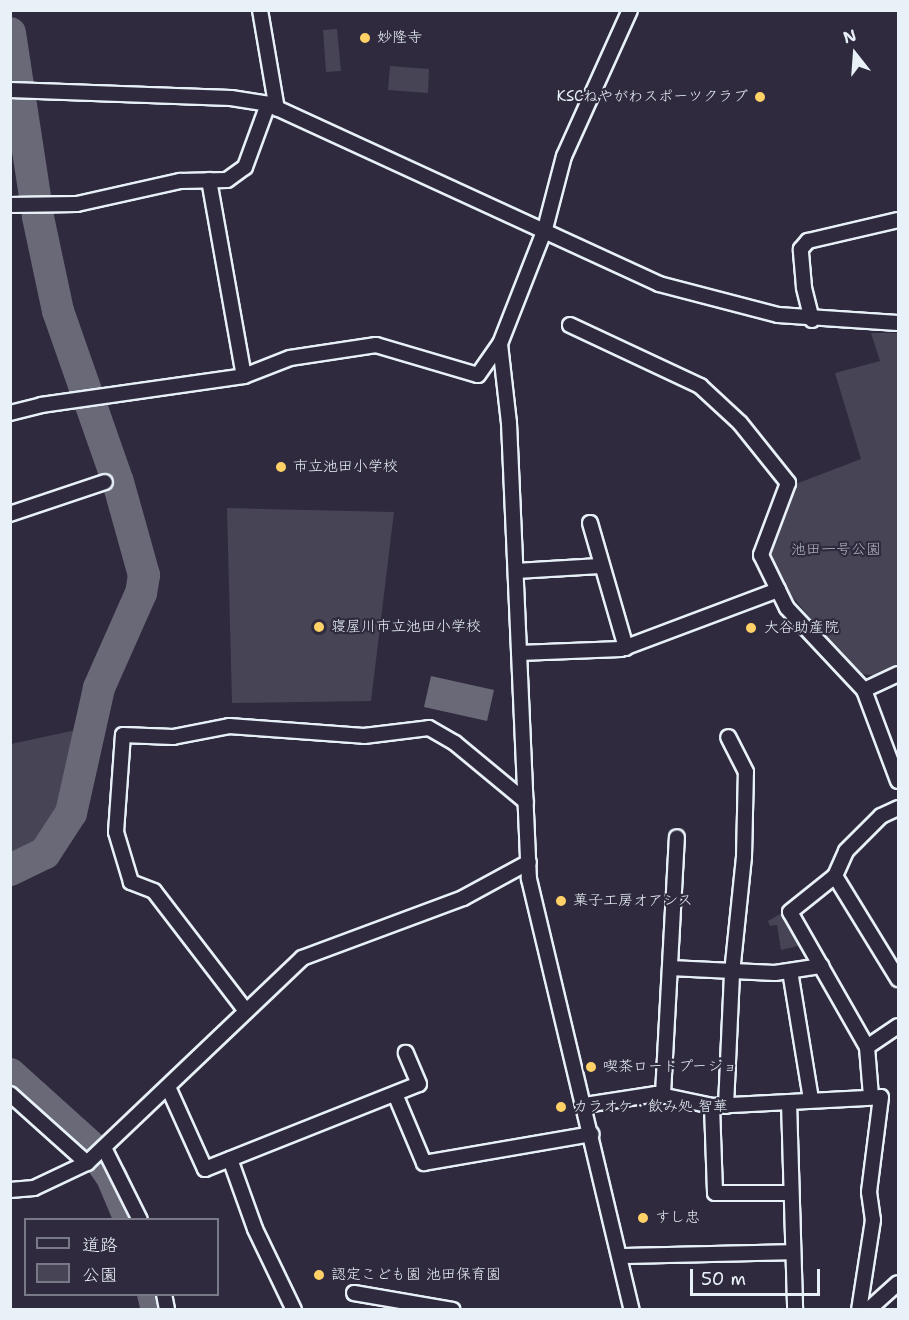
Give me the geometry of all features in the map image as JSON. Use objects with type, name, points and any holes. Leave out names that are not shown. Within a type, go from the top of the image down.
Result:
[{"type":"street","points":[[10,205],[77,204],[180,181],[227,180],[245,167],[273,106],[260,10]]},
{"type":"street","points":[[10,413],[89,398],[244,376],[290,358],[376,345],[478,375],[500,344],[545,229],[564,156],[630,10]]},
{"type":"street","points":[[16,90],[231,98],[273,106],[545,229],[659,284],[812,320],[898,323]]},
{"type":"street","points":[[209,180],[244,376]]},
{"type":"street","points":[[812,320],[804,287],[801,249],[808,241],[898,220]]},
{"type":"street","points":[[570,325],[700,386],[740,423],[788,483],[760,555],[787,608],[864,690],[893,751],[898,781]]},
{"type":"street","points":[[500,344],[509,423],[529,879],[592,1134],[632,1310]]},
{"type":"street","points":[[10,513],[105,482]]},
{"type":"street","points":[[590,523],[600,566],[626,648]]},
{"type":"street","points":[[516,571],[600,566]]},
{"type":"street","points":[[519,653],[626,648],[778,590]]},
{"type":"street","points":[[864,690],[898,674]]},
{"type":"street","points":[[246,1011],[154,891],[131,882],[116,832],[123,735],[173,737],[229,726],[364,736],[429,728],[455,743],[526,802]]},
{"type":"street","points":[[726,1106],[732,973],[744,857],[746,772],[728,737]]},
{"type":"street","points":[[871,1096],[867,1047],[790,912],[835,876],[846,851],[881,816],[898,808]]},
{"type":"street","points":[[663,1094],[677,837]]},
{"type":"street","points":[[10,1190],[34,1188],[97,1155],[302,957],[463,898],[529,862]]},
{"type":"street","points":[[835,876],[898,979]]},
{"type":"street","points":[[670,968],[732,973],[790,971],[821,966]]},
{"type":"street","points":[[790,971],[811,1099]]},
{"type":"street","points":[[867,1047],[898,1026]]},
{"type":"street","points":[[168,1088],[205,1169],[419,1084],[406,1053]]},
{"type":"street","points":[[10,1094],[97,1155],[139,1218]]},
{"type":"street","points":[[395,1094],[424,1163],[592,1134]]},
{"type":"street","points":[[585,1105],[663,1094],[712,1106],[881,1097],[869,1191],[873,1220],[859,1310]]},
{"type":"street","points":[[789,1102],[795,1310]]},
{"type":"street","points":[[712,1106],[715,1193],[791,1192]]},
{"type":"street","points":[[230,1160],[255,1229],[294,1310]]},
{"type":"street","points":[[620,1256],[792,1252]]},
{"type":"street","points":[[868,1310],[898,1283]]},
{"type":"street","points":[[354,1293],[453,1310]]},
{"type":"green space","points":[[337,29],[341,71],[326,72],[323,30]]},
{"type":"green space","points":[[390,66],[429,69],[428,93],[388,90]]},
{"type":"green space","name":"池田一号公園","points":[[871,333],[898,333],[898,666],[878,676],[855,673],[774,574],[768,552],[793,485],[861,459],[835,373],[880,361]]},
{"type":"green space","points":[[227,508],[394,512],[371,701],[232,703]]},
{"type":"green space","points":[[85,728],[69,805],[37,854],[11,859],[11,744]]},
{"type":"green space","points":[[782,913],[802,945],[781,950],[777,925],[770,926],[768,921]]},
{"type":"water","points":[[431,676],[494,690],[487,721],[424,707]]},
{"type":"waterway","points":[[10,33],[38,217],[58,311],[118,482],[144,575],[141,593],[99,688],[71,813],[45,853],[10,870]]},
{"type":"waterway","points":[[10,1074],[91,1147],[112,1177],[129,1218]]},
{"type":"waterway","points":[[154,1296],[157,1310]]},
{"type":"place","name":"妙隆寺","points":[[365,38]]},
{"type":"place","name":"KSCねやがわスポーツクラブ","points":[[760,97]]},
{"type":"place","name":"市立池田小学校","points":[[281,467]]},
{"type":"place","name":"寝屋川市立池田小学校","points":[[319,627]]},
{"type":"place","name":"大谷助産院","points":[[751,628]]},
{"type":"place","name":"菓子工房オアシス","points":[[561,901]]},
{"type":"place","name":"喫茶ロードプージョ","points":[[591,1067]]},
{"type":"place","name":"カラオケ・飲み処 智華","points":[[561,1107]]},
{"type":"place","name":"すし忠","points":[[643,1218]]},
{"type":"place","name":"認定こども園 池田保育園","points":[[319,1275]]}]
